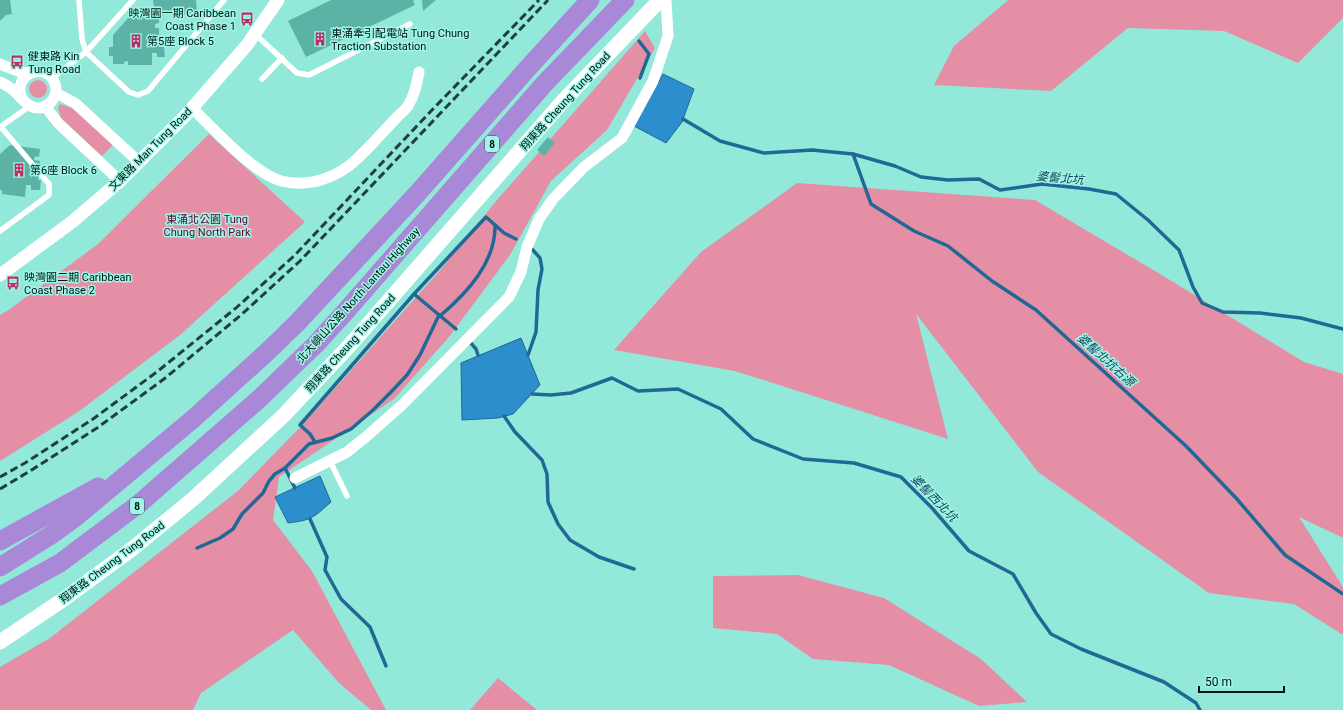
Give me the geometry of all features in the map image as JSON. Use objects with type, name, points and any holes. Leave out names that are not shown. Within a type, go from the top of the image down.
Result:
[{"type":"highway","name":"8","points":[[0,567],[72,520],[266,353],[297,323],[416,195],[526,69],[590,0]]},
{"type":"highway","name":"北大嶼山公路 North Lantau Highway","points":[[0,596],[60,563],[146,498],[258,400],[311,349],[350,307],[545,83],[625,0]]},
{"type":"highway","points":[[0,541],[138,464]]},
{"type":"highway","points":[[0,611],[60,563]]},
{"type":"main road","name":"翔東路 Cheung Tung Road","points":[[0,642],[64,599],[132,549],[193,500],[283,416],[350,344],[564,100],[660,0]]},
{"type":"street","name":"文東路 Man Tung Road","points":[[0,275],[72,222],[120,181],[192,108],[247,45],[278,0]]},
{"type":"street","points":[[295,478],[347,452],[367,436],[402,405],[509,297],[521,272],[527,246],[539,220],[553,199],[584,167],[622,138],[653,81],[668,36],[666,0]]},
{"type":"street","points":[[0,64],[20,72],[42,72],[47,74],[55,82],[56,93],[54,99],[50,103],[45,106],[35,108],[26,103],[12,89],[0,82]]},
{"type":"street","points":[[192,108],[253,165],[264,173],[280,181],[312,183],[328,178],[343,170],[356,160],[409,106],[419,72]]},
{"type":"street","points":[[26,103],[20,88],[21,82],[30,73]]},
{"type":"street","points":[[56,93],[75,103],[139,162]]},
{"type":"street","points":[[45,106],[58,123],[120,181]]},
{"type":"lane","points":[[79,0],[82,39],[86,52],[129,92],[138,95],[148,91],[224,0]]},
{"type":"lane","points":[[52,78],[86,52],[133,0]]},
{"type":"lane","points":[[255,34],[297,73],[309,75],[410,24]]},
{"type":"lane","points":[[262,79],[282,58]]},
{"type":"lane","points":[[0,231],[49,195],[49,184],[0,127],[26,103]]},
{"type":"lane","points":[[330,461],[347,496]]},
{"type":"green space","points":[[1008,0],[1343,0],[1343,18],[1298,63],[1224,31],[1128,28],[1051,91],[934,85],[954,46]]},
{"type":"green space","points":[[645,31],[655,48],[607,130],[551,181],[510,255],[449,337],[394,399],[279,477],[273,520],[312,571],[386,710],[371,710],[339,683],[293,630],[201,693],[193,710],[0,710],[0,667],[50,638],[239,490],[305,422],[442,268],[497,200]]},
{"type":"green space","points":[[38,80],[44,83],[47,89],[44,95],[38,98],[32,95],[29,89],[32,83]]},
{"type":"green space","points":[[60,104],[72,108],[113,145],[102,156],[61,118],[58,108]]},
{"type":"green space","name":"東涌北公園 Tung Chung North Park","points":[[209,134],[305,222],[180,335],[78,412],[0,461],[0,315],[98,244]]},
{"type":"green space","points":[[797,183],[1035,200],[1304,362],[1343,374],[1343,538],[1299,517],[1343,587],[1343,635],[1294,604],[1209,593],[1038,472],[916,314],[948,439],[735,371],[614,350],[701,252]]},
{"type":"green space","points":[[798,575],[884,598],[981,659],[1027,702],[979,706],[889,665],[813,659],[777,634],[713,628],[713,576]]},
{"type":"green space","points":[[498,678],[537,710],[470,710]]},
{"type":"water","points":[[663,74],[694,89],[682,122],[666,143],[634,126]]},
{"type":"water","points":[[521,338],[540,385],[513,414],[498,418],[462,420],[461,363]]},
{"type":"water","points":[[320,476],[331,502],[312,517],[302,521],[288,523],[275,497]]},
{"type":"building","points":[[0,0],[10,0],[12,14],[6,15],[0,21]]},
{"type":"building","points":[[153,0],[196,0],[197,13],[173,16],[172,11],[168,12],[169,14],[159,15],[158,7],[154,7]]},
{"type":"building","name":"東涌牽引配電站 Tung Chung Traction Substation","points":[[331,0],[413,0],[415,5],[306,57],[288,21]]},
{"type":"building","points":[[422,0],[436,0],[423,11]]},
{"type":"building","name":"第5座 Block 5","points":[[149,12],[149,16],[159,16],[159,23],[155,24],[155,28],[159,28],[159,47],[164,47],[165,57],[157,57],[157,53],[152,53],[152,65],[128,65],[128,61],[124,62],[124,64],[113,64],[113,56],[109,56],[109,47],[113,47],[113,35],[130,16],[140,16],[140,13]]},
{"type":"building","points":[[548,137],[555,143],[544,156],[537,150]]},
{"type":"building","name":"第6座 Block 6","points":[[10,145],[40,149],[39,157],[35,156],[34,160],[40,161],[38,180],[41,180],[40,190],[31,190],[31,185],[26,185],[25,197],[2,194],[2,190],[0,190],[0,154]]},
{"type":"waterway","points":[[639,41],[649,54],[640,78]]},
{"type":"waterway","name":"婆髻北坑","points":[[683,119],[720,141],[764,153],[812,150],[853,154],[895,166],[921,177],[948,180],[979,179],[1000,190],[1042,184],[1089,189],[1116,194],[1148,220],[1179,250],[1193,287],[1202,303],[1223,312],[1260,313],[1301,318],[1343,329]]},
{"type":"waterway","name":"婆髻北坑右源","points":[[853,154],[871,204],[914,231],[948,246],[992,281],[1036,310],[1186,446],[1236,498],[1285,555],[1343,594]]},
{"type":"waterway","points":[[315,442],[310,434],[300,425],[414,294],[486,217],[504,233],[516,239]]},
{"type":"waterway","points":[[440,316],[470,287],[478,276],[491,252],[495,225]]},
{"type":"waterway","points":[[528,355],[536,332],[538,290],[542,269],[540,258],[532,249]]},
{"type":"waterway","points":[[414,294],[456,329]]},
{"type":"waterway","points":[[197,548],[220,538],[233,529],[242,514],[263,493],[269,481],[275,474],[285,468],[309,444],[332,438],[351,429],[373,410],[407,375],[420,355],[439,315]]},
{"type":"waterway","points":[[470,342],[476,349],[478,355]]},
{"type":"waterway","name":"婆髻西北坑","points":[[532,394],[551,395],[571,393],[612,378],[638,391],[678,389],[721,409],[753,439],[803,459],[854,463],[901,477],[932,508],[969,551],[1013,574],[1036,613],[1051,634],[1081,649],[1164,682],[1196,703],[1200,710]]},
{"type":"waterway","points":[[504,416],[515,432],[542,460],[547,474],[548,502],[558,524],[570,540],[599,557],[634,569]]},
{"type":"waterway","points":[[285,468],[295,488]]},
{"type":"waterway","points":[[310,519],[327,557],[325,570],[341,599],[370,627],[386,666]]},
{"type":"railway","points":[[0,477],[25,463],[93,419],[158,371],[236,308],[294,256],[432,110],[539,0]]},
{"type":"railway","points":[[0,489],[97,428],[164,379],[241,315],[300,261],[548,0]]},
{"type":"place","name":"映灣園一期 Caribbean Coast Phase 1","points":[[247,19]]},
{"type":"place","name":"東涌牽引配電站 Tung Chung Traction Substation","points":[[320,39]]},
{"type":"place","name":"第5座 Block 5","points":[[136,41]]},
{"type":"place","name":"健東路 Kin Tung Road","points":[[17,62]]},
{"type":"place","name":"第6座 Block 6","points":[[19,170]]},
{"type":"place","name":"映灣園二期 Caribbean Coast Phase 2","points":[[13,283]]}]
